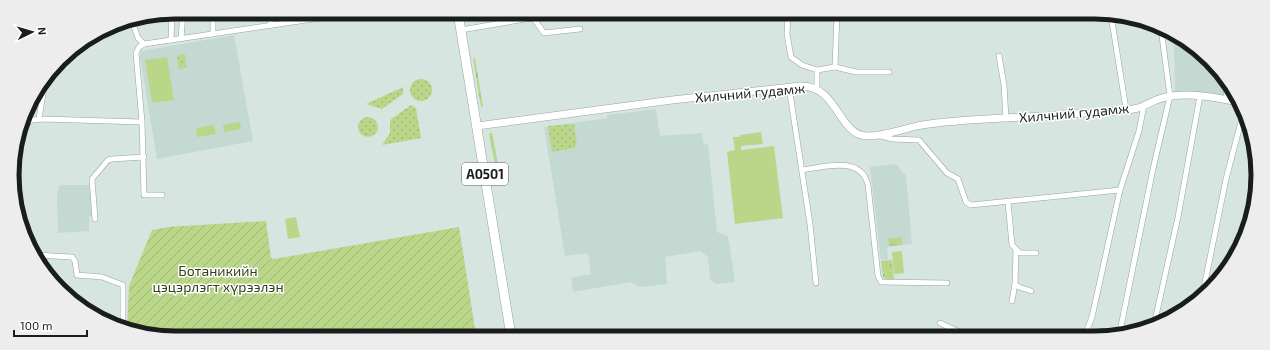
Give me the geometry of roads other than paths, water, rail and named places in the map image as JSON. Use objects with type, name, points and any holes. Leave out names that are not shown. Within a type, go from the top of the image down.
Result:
[{"type":"highway","name":"A0501","points":[[459,19],[510,331]]},
{"type":"main road","name":"Хилчний гудамж","points":[[477,126],[672,100],[804,86],[817,89],[829,98],[853,131],[863,135],[878,135],[930,124],[1138,108],[1153,100],[1170,96],[1200,96],[1232,101]]},
{"type":"street","points":[[171,40],[172,19]]},
{"type":"street","points":[[181,39],[182,19]]},
{"type":"street","points":[[213,19],[213,34]]},
{"type":"street","points":[[271,19],[271,25]]},
{"type":"street","points":[[162,195],[144,195],[144,156],[136,53],[139,47],[144,44],[305,19]]},
{"type":"street","points":[[461,30],[525,19]]},
{"type":"street","points":[[534,19],[544,33],[580,29]]},
{"type":"street","points":[[788,19],[788,47],[791,57],[802,65],[817,70],[835,66],[856,72],[889,72]]},
{"type":"street","points":[[835,66],[837,19]]},
{"type":"street","points":[[1112,20],[1126,109]]},
{"type":"street","points":[[133,25],[138,38],[144,44]]},
{"type":"street","points":[[1120,329],[1153,169],[1170,96],[1162,34]]},
{"type":"street","points":[[1000,56],[1004,84],[1006,119]]},
{"type":"street","points":[[817,70],[817,89]]},
{"type":"street","points":[[789,87],[802,170],[816,283]]},
{"type":"street","points":[[39,120],[44,91]]},
{"type":"street","points":[[1227,91],[1227,100]]},
{"type":"street","points":[[1155,319],[1178,218],[1200,96]]},
{"type":"street","points":[[1086,331],[1090,324],[1120,190],[1139,131],[1144,105]]},
{"type":"street","points":[[28,123],[32,120],[142,122]]},
{"type":"street","points":[[1204,286],[1226,179],[1241,121]]},
{"type":"street","points":[[878,135],[892,139],[919,140],[947,173],[958,179],[968,205],[1120,190]]},
{"type":"street","points":[[95,219],[92,179],[108,160],[112,158],[144,156]]},
{"type":"street","points":[[802,170],[841,164],[855,167],[866,178],[880,281],[886,283],[947,283]]},
{"type":"street","points":[[1008,202],[1012,245],[1020,253],[1036,253]]},
{"type":"street","points":[[1012,301],[1015,284],[1016,250]]},
{"type":"street","points":[[41,255],[72,257],[75,261],[78,275],[102,277],[123,285],[123,322]]},
{"type":"street","points":[[1015,284],[1019,288],[1031,291]]},
{"type":"street","points":[[940,323],[957,331]]},
{"type":"park label","name":"Ботаникийн цэцэрлэгт хүрээлэн","points":[[218,280]]}]
